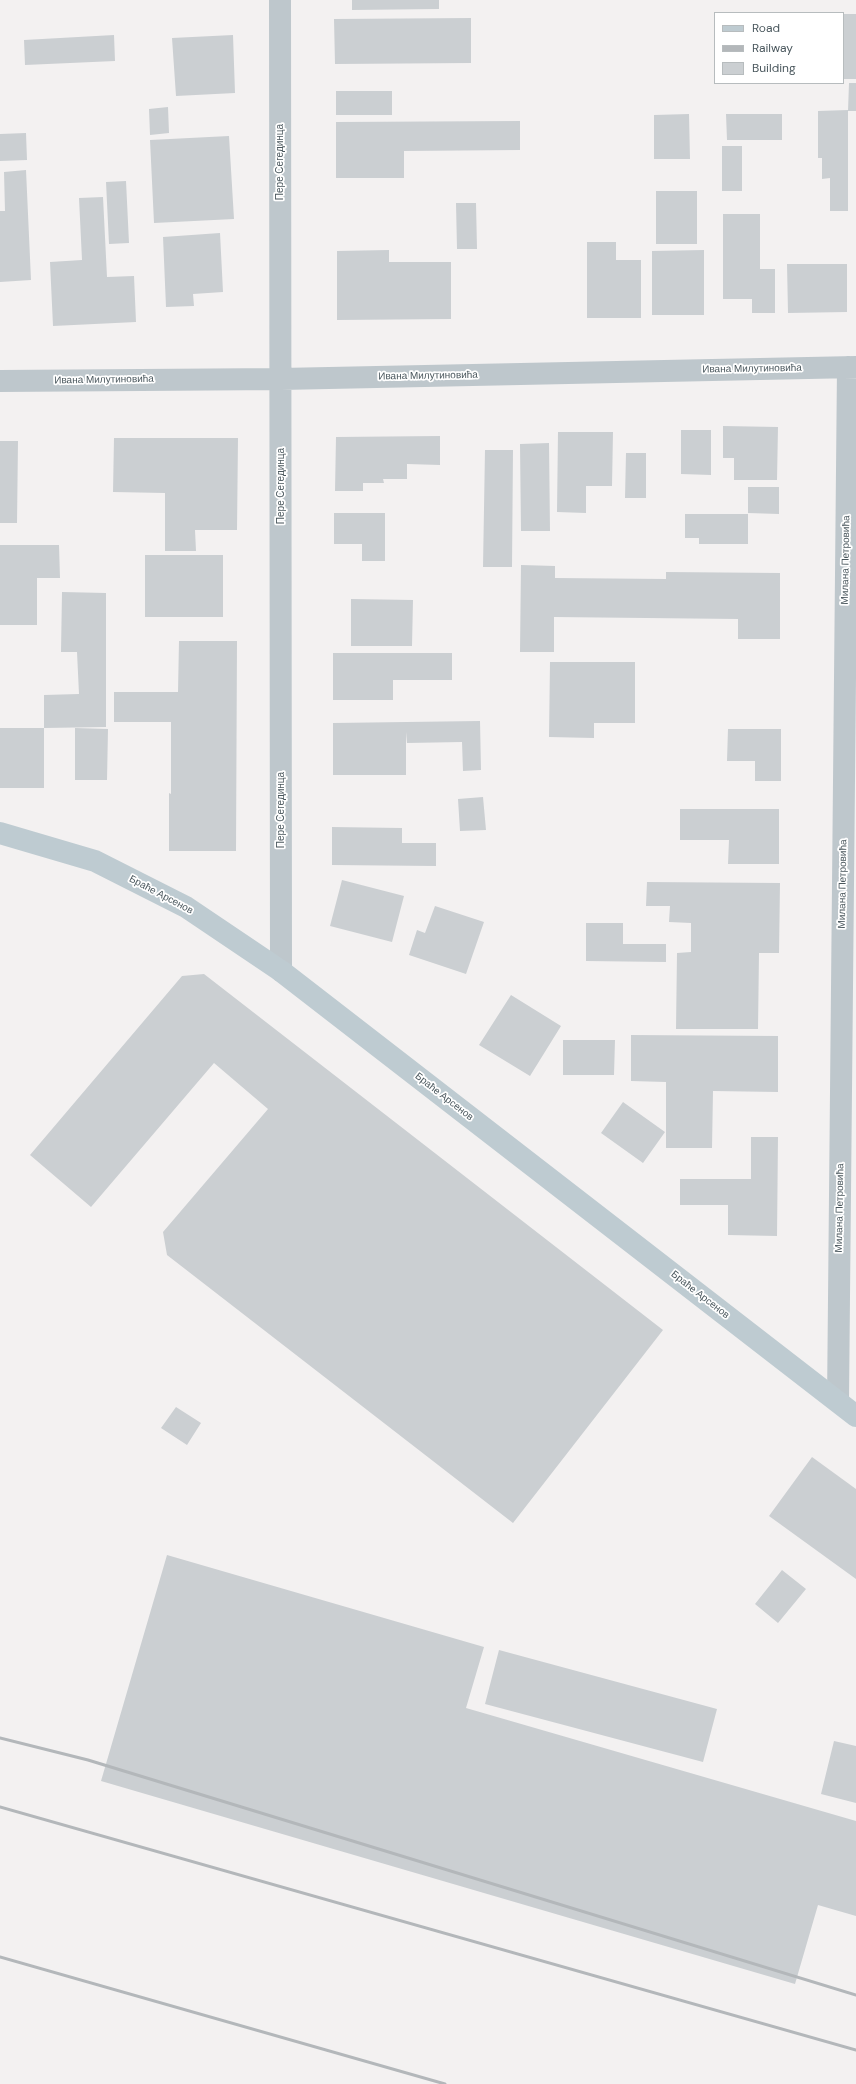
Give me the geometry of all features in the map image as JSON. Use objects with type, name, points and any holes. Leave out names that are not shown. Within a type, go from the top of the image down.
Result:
[{"type":"main road","name":"Браће Арсенов","points":[[0,833],[95,861],[186,907],[280,971],[856,1416]]},
{"type":"street","name":"Пере Сегединца","points":[[280,0],[280,971]]},
{"type":"street","name":"Ивана Милутиновића","points":[[0,381],[281,379],[852,367]]},
{"type":"street","name":"Милана Петровића","points":[[838,1401],[852,367]]},
{"type":"building","points":[[352,0],[439,0],[439,9],[352,10]]},
{"type":"building","points":[[844,14],[856,14],[856,79],[844,79]]},
{"type":"building","points":[[471,18],[471,63],[335,64],[334,19]]},
{"type":"building","points":[[114,35],[115,61],[25,65],[24,40]]},
{"type":"building","points":[[233,35],[235,93],[176,96],[172,38]]},
{"type":"building","points":[[849,83],[856,83],[856,111],[848,111]]},
{"type":"building","points":[[336,91],[392,91],[392,115],[336,115]]},
{"type":"building","points":[[168,107],[169,133],[150,135],[149,109]]},
{"type":"building","points":[[848,110],[848,211],[830,211],[830,178],[822,179],[822,158],[818,158],[818,111]]},
{"type":"building","points":[[689,114],[690,159],[654,159],[654,115]]},
{"type":"building","points":[[726,114],[782,114],[782,140],[727,140]]},
{"type":"building","points":[[520,121],[520,150],[404,151],[404,178],[336,178],[336,122]]},
{"type":"building","points":[[26,133],[27,160],[0,161],[0,134]]},
{"type":"building","points":[[229,136],[234,219],[154,223],[150,140]]},
{"type":"building","points":[[722,146],[742,146],[742,191],[722,191]]},
{"type":"building","points":[[26,170],[31,280],[0,282],[0,211],[5,211],[4,172]]},
{"type":"building","points":[[126,181],[129,243],[109,244],[106,182]]},
{"type":"building","points":[[656,191],[697,191],[697,244],[656,244]]},
{"type":"building","points":[[103,197],[107,277],[134,276],[136,322],[53,326],[50,262],[82,260],[79,198]]},
{"type":"building","points":[[456,203],[476,203],[477,249],[457,249]]},
{"type":"building","points":[[723,214],[760,214],[760,269],[775,269],[775,313],[752,313],[752,299],[723,299]]},
{"type":"building","points":[[220,233],[223,292],[193,294],[194,306],[166,307],[163,237]]},
{"type":"building","points":[[587,242],[616,242],[616,260],[641,260],[641,318],[587,318]]},
{"type":"building","points":[[389,250],[389,262],[451,262],[451,319],[337,320],[337,251]]},
{"type":"building","points":[[704,250],[704,315],[652,315],[652,251]]},
{"type":"building","points":[[787,264],[847,264],[847,312],[788,313]]},
{"type":"building","points":[[723,426],[778,427],[777,480],[734,480],[734,458],[723,458]]},
{"type":"building","points":[[681,430],[711,430],[711,475],[681,474]]},
{"type":"building","points":[[558,432],[613,432],[612,486],[586,486],[586,513],[557,512]]},
{"type":"building","points":[[440,436],[440,465],[407,464],[407,479],[383,479],[384,483],[363,483],[363,491],[335,491],[336,437]]},
{"type":"building","points":[[114,438],[238,438],[237,530],[195,530],[196,551],[165,551],[165,493],[113,492]]},
{"type":"building","points":[[0,441],[18,441],[17,523],[0,523]]},
{"type":"building","points":[[549,443],[550,531],[521,531],[520,444]]},
{"type":"building","points":[[485,450],[513,450],[512,567],[483,567]]},
{"type":"building","points":[[626,453],[646,453],[646,498],[625,498]]},
{"type":"building","points":[[748,487],[779,487],[779,514],[748,513]]},
{"type":"building","points":[[334,513],[385,513],[385,561],[362,561],[362,544],[334,544]]},
{"type":"building","points":[[685,514],[748,514],[748,544],[699,544],[699,538],[685,538]]},
{"type":"building","points":[[0,545],[59,545],[60,578],[37,578],[37,625],[0,625]]},
{"type":"building","points":[[145,555],[223,555],[223,617],[145,617]]},
{"type":"building","points":[[521,565],[555,566],[555,578],[666,579],[666,572],[780,573],[780,639],[738,639],[738,619],[554,617],[554,652],[520,652]]},
{"type":"building","points":[[62,592],[106,593],[106,727],[44,728],[44,695],[79,694],[77,652],[61,652]]},
{"type":"building","points":[[351,599],[413,600],[412,646],[351,646]]},
{"type":"building","points":[[179,641],[237,641],[236,851],[169,851],[171,722],[114,722],[114,692],[178,692]]},
{"type":"building","points":[[333,653],[452,653],[452,680],[393,680],[393,700],[333,700]]},
{"type":"building","points":[[550,662],[635,662],[635,723],[594,723],[594,738],[549,737]]},
{"type":"building","points":[[480,721],[481,770],[463,771],[462,742],[407,743],[406,732],[406,775],[333,775],[333,723]]},
{"type":"building","points":[[0,728],[44,728],[44,788],[0,788]]},
{"type":"building","points":[[75,728],[108,729],[107,780],[75,780]]},
{"type":"building","points":[[728,729],[781,729],[781,781],[755,781],[755,761],[727,761]]},
{"type":"building","points":[[483,797],[486,830],[460,831],[458,799]]},
{"type":"building","points":[[680,809],[779,809],[779,864],[728,864],[729,840],[680,840]]},
{"type":"building","points":[[332,827],[402,828],[402,843],[436,843],[436,866],[332,865]]},
{"type":"building","points":[[342,880],[404,896],[392,942],[330,926]]},
{"type":"building","points":[[647,882],[780,883],[779,953],[759,953],[758,1029],[676,1029],[677,953],[691,952],[691,923],[669,922],[670,906],[646,906]]},
{"type":"building","points":[[435,906],[484,922],[466,974],[409,955],[417,930],[425,933]]},
{"type":"building","points":[[586,923],[623,923],[623,944],[666,944],[666,962],[586,961]]},
{"type":"building","points":[[204,974],[663,1330],[513,1523],[167,1255],[163,1232],[268,1109],[214,1063],[91,1207],[30,1155],[182,976]]},
{"type":"building","points":[[511,995],[561,1026],[530,1076],[479,1045]]},
{"type":"building","points":[[631,1035],[778,1036],[778,1092],[713,1091],[712,1148],[666,1148],[666,1082],[631,1081]]},
{"type":"building","points":[[563,1040],[615,1040],[614,1075],[563,1075]]},
{"type":"building","points":[[623,1102],[665,1132],[643,1163],[601,1133]]},
{"type":"building","points":[[751,1137],[778,1137],[777,1236],[728,1235],[728,1205],[680,1205],[680,1179],[751,1179]]},
{"type":"building","points":[[176,1407],[201,1423],[187,1445],[161,1428]]},
{"type":"building","points":[[812,1457],[856,1489],[856,1579],[769,1516]]},
{"type":"building","points":[[167,1555],[484,1647],[466,1708],[856,1821],[856,1916],[818,1905],[795,1984],[101,1781]]},
{"type":"building","points":[[782,1570],[806,1589],[778,1623],[755,1604]]},
{"type":"building","points":[[499,1650],[717,1709],[703,1762],[485,1704]]},
{"type":"building","points":[[834,1741],[856,1746],[856,1803],[821,1794]]},
{"type":"railway","points":[[0,1738],[88,1760],[856,1995]]},
{"type":"railway","points":[[0,1807],[856,2050]]},
{"type":"railway","points":[[0,1957],[445,2084]]}]
